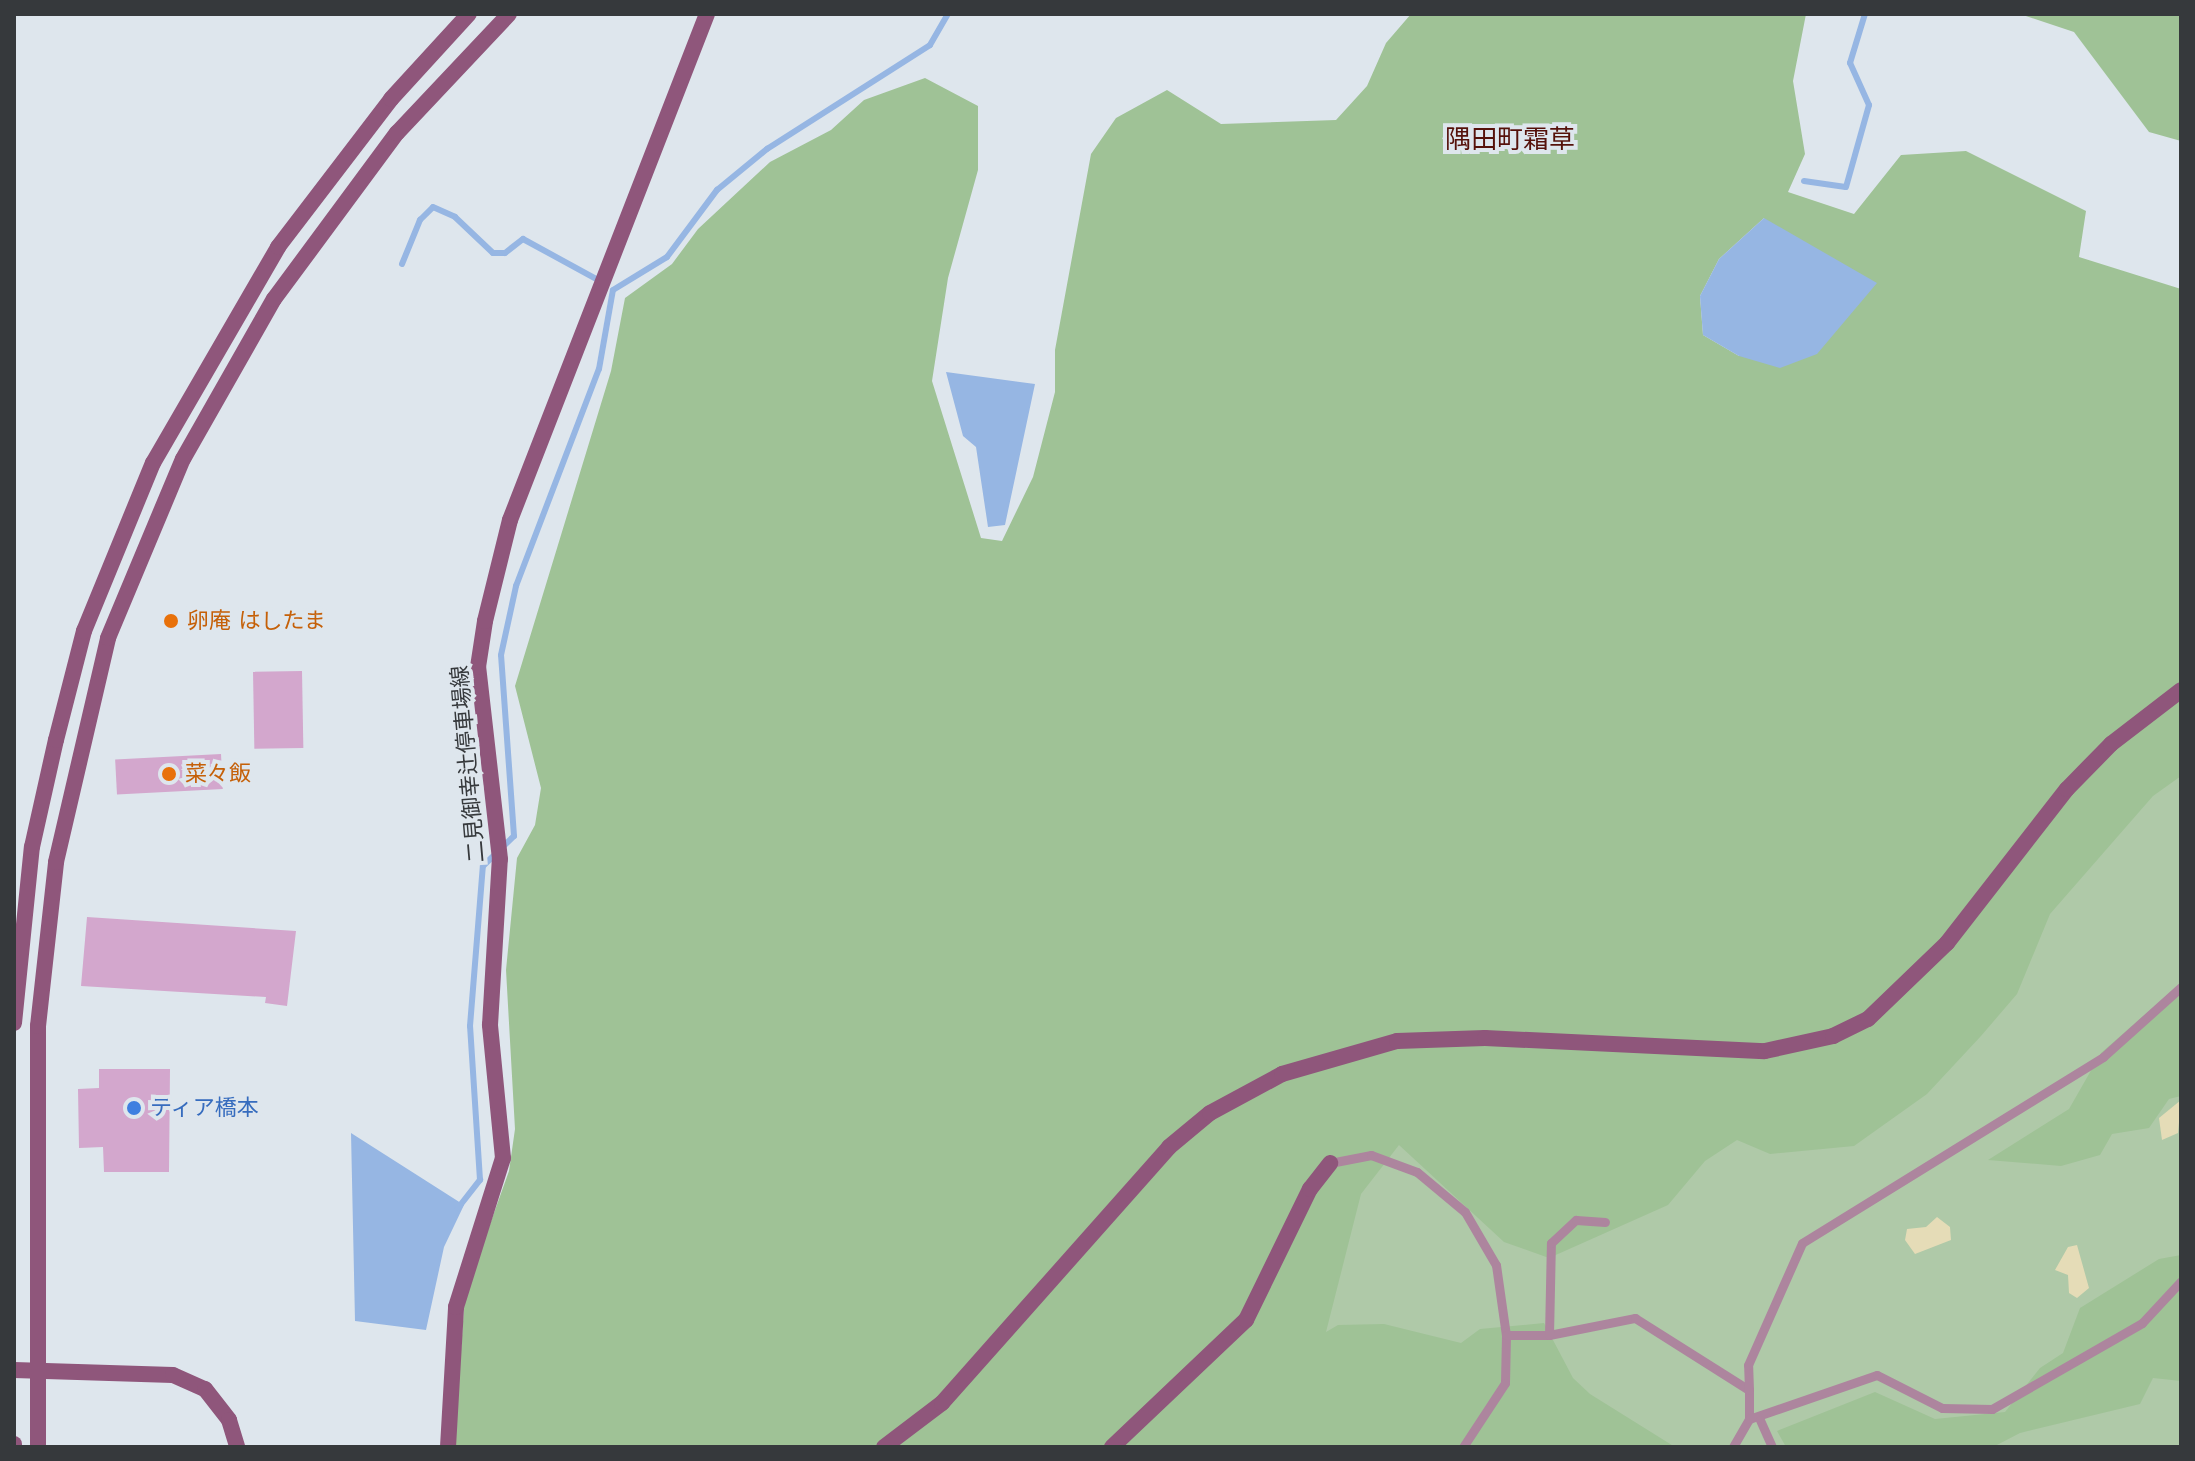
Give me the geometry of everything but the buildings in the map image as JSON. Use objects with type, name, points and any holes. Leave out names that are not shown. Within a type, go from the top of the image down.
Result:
[{"type":"street","points":[[14,1023],[32,847],[60,724],[84,631],[153,463],[278,247],[391,99],[469,14]]},
{"type":"street","points":[[38,1447],[35,1370],[36,1086],[45,949],[77,750],[108,638],[183,459],[274,299],[397,133],[509,14]]},
{"type":"street","name":"二見御幸辻停車場線","points":[[450,1447],[456,1307],[503,1158],[490,1025],[500,859],[478,667],[510,520],[707,14]]},
{"type":"street","points":[[884,1447],[942,1403],[1169,1147],[1210,1113],[1282,1074],[1397,1041],[1485,1038],[1765,1051],[1833,1036],[1868,1019],[1947,943],[2078,778],[2181,690]]},
{"type":"street","points":[[1112,1447],[1246,1320],[1310,1189],[1330,1163]]},
{"type":"street","points":[[14,1370],[173,1375],[205,1389],[229,1420],[237,1447]]},
{"type":"lane","points":[[1733,1447],[1749,1419],[1748,1365],[1802,1243],[2103,1057],[2181,987]]},
{"type":"lane","points":[[1330,1163],[1371,1155],[1398,1161],[1444,1191],[1496,1265],[1506,1335],[1505,1383],[1463,1447]]},
{"type":"lane","points":[[1549,1335],[1551,1243],[1576,1220],[1605,1222]]},
{"type":"lane","points":[[1749,1419],[1760,1420],[1877,1375],[1942,1408],[1992,1409],[2142,1323],[2181,1281]]},
{"type":"lane","points":[[1506,1335],[1549,1335],[1635,1318],[1749,1390]]},
{"type":"lane","points":[[1760,1420],[1772,1447]]},
{"type":"green space","points":[[1411,14],[1806,14],[1793,81],[1805,154],[1788,192],[1854,214],[1901,155],[1966,151],[2086,211],[2079,257],[2181,289],[2181,776],[2153,796],[2050,914],[2017,994],[1981,1036],[1927,1094],[1854,1146],[1770,1154],[1737,1140],[1705,1161],[1668,1205],[1549,1258],[1504,1242],[1399,1145],[1361,1194],[1326,1332],[1338,1325],[1384,1324],[1461,1343],[1480,1329],[1544,1323],[1573,1378],[1590,1394],[1675,1447],[454,1447],[465,1294],[509,1171],[515,1129],[506,970],[517,858],[535,825],[541,788],[515,686],[611,371],[625,298],[672,264],[698,229],[770,162],[831,130],[864,100],[925,78],[978,106],[978,170],[948,278],[932,381],[981,538],[1002,541],[1033,477],[1055,392],[1055,350],[1091,154],[1116,118],[1167,90],[1221,124],[1336,120],[1367,86],[1386,43]],"holes":[[[1764,218],[1739,356],[1703,335],[1700,296],[1719,259]]]},
{"type":"green space","points":[[2020,14],[2181,14],[2181,141],[2149,132],[2074,32]]},
{"type":"green space","points":[[2181,704],[2181,1447],[1132,1447],[1362,1058]]},
{"type":"green space","points":[[2181,983],[2181,1096],[2169,1099],[2149,1128],[2112,1134],[2100,1155],[2061,1166],[1988,1160],[2069,1109],[2101,1053]]},
{"type":"green space","points":[[2181,1255],[2181,1381],[2153,1378],[2140,1404],[2020,1433],[1993,1447],[1786,1447],[1777,1431],[1875,1392],[1935,1419],[2005,1412],[2040,1368],[2063,1353],[2080,1308],[2159,1259]]},
{"type":"sand","points":[[2181,1100],[2178,1133],[2162,1140],[2159,1118]]},
{"type":"sand","points":[[1937,1217],[1950,1227],[1951,1240],[1915,1254],[1905,1240],[1907,1229],[1926,1227]]},
{"type":"sand","points":[[2077,1245],[2089,1288],[2077,1298],[2069,1293],[2068,1275],[2055,1270],[2068,1247]]},
{"type":"water","points":[[1764,218],[1877,283],[1817,354],[1780,368],[1739,356],[1703,335],[1700,296],[1719,259]]},
{"type":"water","points":[[946,372],[1035,384],[1005,525],[988,527],[976,447],[963,436]]},
{"type":"water","points":[[351,1133],[464,1205],[444,1247],[426,1330],[355,1321]]},
{"type":"waterway","points":[[458,1208],[480,1180],[470,1026],[483,866],[514,836],[501,655],[516,586],[599,369],[613,290],[667,257],[717,190],[767,149],[930,45],[948,14]]},
{"type":"waterway","points":[[1804,181],[1846,187],[1869,105],[1850,63],[1865,14]]},
{"type":"waterway","points":[[402,264],[420,220],[433,207],[455,217],[493,253],[505,253],[523,239],[602,282]]},
{"type":"place","name":"卵庵 はしたま","points":[[171,621]]},
{"type":"place","name":"菜々飯","points":[[169,774]]},
{"type":"place","name":"ティア橋本","points":[[134,1108]]},
{"type":"district","name":"隅田町霜草","points":[[1510,140]]}]
